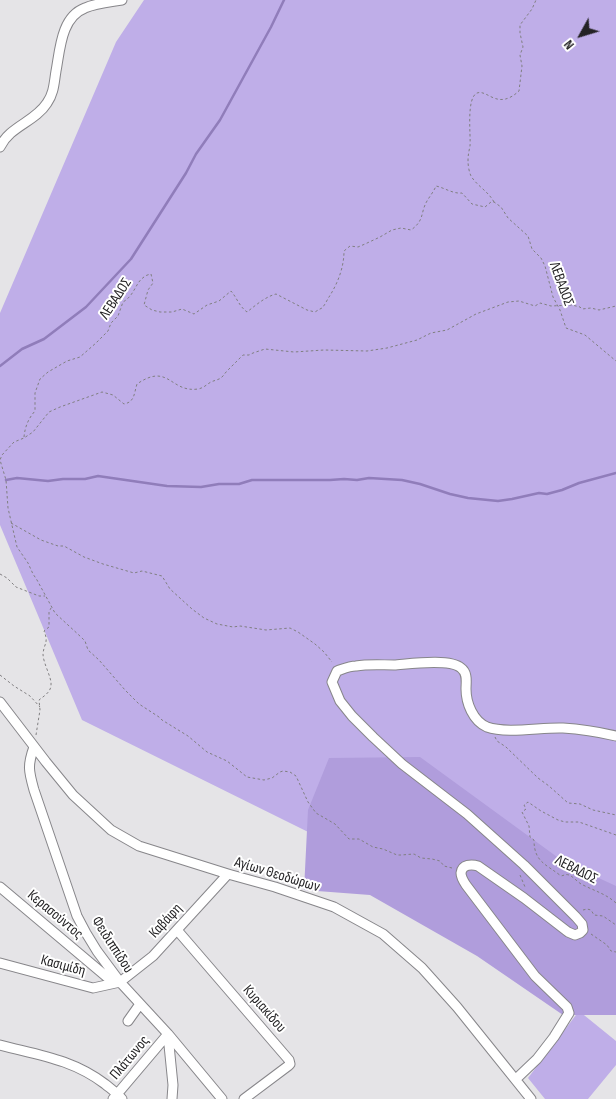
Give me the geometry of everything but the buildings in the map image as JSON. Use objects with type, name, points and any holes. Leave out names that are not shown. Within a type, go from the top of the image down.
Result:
[{"type":"street","points":[[0,147],[2,142],[12,132],[37,115],[53,94],[64,30],[73,16],[83,8],[122,0]]},
{"type":"street","points":[[516,1079],[537,1059],[569,1013],[567,1007],[535,976],[470,890],[462,878],[461,872],[468,865],[478,866],[568,932],[580,934],[583,930],[582,924],[553,892],[518,860],[467,814],[402,764],[352,716],[340,701],[332,682],[337,671],[355,666],[427,662],[454,664],[461,667],[465,673],[467,680],[466,691],[470,708],[477,719],[485,726],[497,730],[563,728],[600,732],[616,736]]},
{"type":"street","name":"Αγίων Θεοδώρων","points":[[0,702],[73,795],[110,830],[139,846],[334,907],[383,934],[422,968],[457,1007],[531,1099]]},
{"type":"street","name":"Φειδιππίδου","points":[[33,746],[29,759],[29,773],[77,916],[86,933],[117,983],[168,1034],[222,1099]]},
{"type":"street","name":"Καβάφη","points":[[117,983],[153,956],[228,874]]},
{"type":"street","name":"Κερασούντος","points":[[0,887],[117,983]]},
{"type":"street","name":"Κυριακίδου","points":[[177,930],[289,1060],[290,1064],[288,1066],[244,1099]]},
{"type":"street","name":"Κασιμίδη","points":[[0,963],[93,988],[117,983]]},
{"type":"street","points":[[128,1021],[140,1004]]},
{"type":"street","points":[[168,1034],[173,1085],[172,1099]]},
{"type":"street","name":"Πλάτωνος","points":[[118,1097],[168,1034]]},
{"type":"street","points":[[0,1044],[77,1067],[92,1074],[118,1097]]},
{"type":"path","points":[[494,202],[470,174],[468,152],[472,102],[477,93],[504,100],[514,96],[519,91],[522,66],[520,55],[523,47],[520,25],[532,10],[536,0]]},
{"type":"path","name":"ΛΕΒΑΔΟΣ","points":[[24,438],[29,417],[35,411],[35,392],[40,379],[67,361],[80,357],[108,331],[111,323],[118,316],[123,302],[128,299],[139,281],[144,277],[151,274],[152,283],[144,306],[160,312],[172,312],[182,309],[194,314],[208,304],[219,301],[231,291],[239,305],[247,312],[262,300],[276,294],[307,310],[315,312],[323,307],[339,280],[344,251],[350,246],[358,247],[372,242],[392,230],[401,228],[410,230],[421,220],[426,202],[436,186],[456,194],[462,193],[472,204],[485,207],[494,202],[501,207],[508,218],[528,236],[532,249],[541,258],[553,297],[566,328],[585,335],[616,361]]},
{"type":"path","points":[[463,868],[450,868],[432,859],[421,858],[414,854],[401,855],[373,847],[359,839],[349,839],[335,824],[316,813],[308,802],[296,776],[290,772],[280,772],[272,778],[264,780],[244,776],[227,761],[207,752],[188,736],[139,704],[88,650],[82,637],[55,613],[38,580],[17,547],[7,503],[6,480],[0,460],[14,442],[33,432],[49,412],[102,392],[113,395],[124,404],[128,404],[132,400],[137,384],[148,377],[159,375],[180,387],[197,389],[222,377],[243,355],[249,355],[265,349],[294,352],[324,350],[368,351],[394,347],[417,340],[431,333],[447,330],[476,314],[508,302],[519,302],[535,306],[540,303],[551,306],[572,305],[582,309],[591,308],[599,310],[616,306]]},
{"type":"path","points":[[11,523],[42,540],[58,546],[64,546],[84,557],[103,564],[134,574],[142,571],[162,576],[170,589],[192,609],[204,618],[217,624],[266,630],[290,628],[324,652],[337,671]]},
{"type":"path","points":[[0,574],[16,587],[39,596],[46,596]]},
{"type":"path","points":[[33,746],[38,731],[39,700],[50,691],[51,686],[43,655],[47,638],[44,631],[48,627],[49,612],[52,607]]},
{"type":"path","points":[[0,675],[30,696],[40,707]]},
{"type":"path","points":[[489,727],[497,741],[568,803],[580,804],[593,810],[616,815]]},
{"type":"path","name":"ΛΕΒΑΔΟΣ","points":[[616,835],[579,822],[558,820],[528,802],[524,805],[526,810],[522,812],[527,820],[530,837],[534,840],[534,848],[539,859],[561,876],[566,874],[616,903]]},
{"type":"path","points":[[518,860],[518,871],[525,887],[526,894],[524,898]]},
{"type":"path","name":"ΛΕΒΑΔΟΣ","points":[[576,917],[577,912],[587,909],[591,910],[594,915],[603,916],[616,925]]},
{"type":"path","points":[[582,927],[607,945],[611,951],[616,952]]},
{"type":"shaded area","points":[[144,0],[616,0],[616,981],[395,875],[82,720],[0,525],[0,313],[116,42]]},
{"type":"shaded area","points":[[420,757],[564,862],[616,886],[616,1015],[563,1015],[477,956],[370,895],[304,890],[308,810],[329,758]]},
{"type":"shaded area","points":[[579,1011],[616,1041],[616,1065],[588,1099],[545,1099],[528,1078]]},
{"type":"waterway","points":[[0,366],[22,349],[44,339],[86,307],[131,259],[196,154],[220,120],[284,0]]},
{"type":"waterway","points":[[6,480],[17,478],[48,481],[85,479],[98,476],[167,486],[201,487],[219,484],[239,484],[252,480],[357,480],[369,478],[402,480],[468,498],[498,501],[539,493],[547,494],[616,473]]}]
